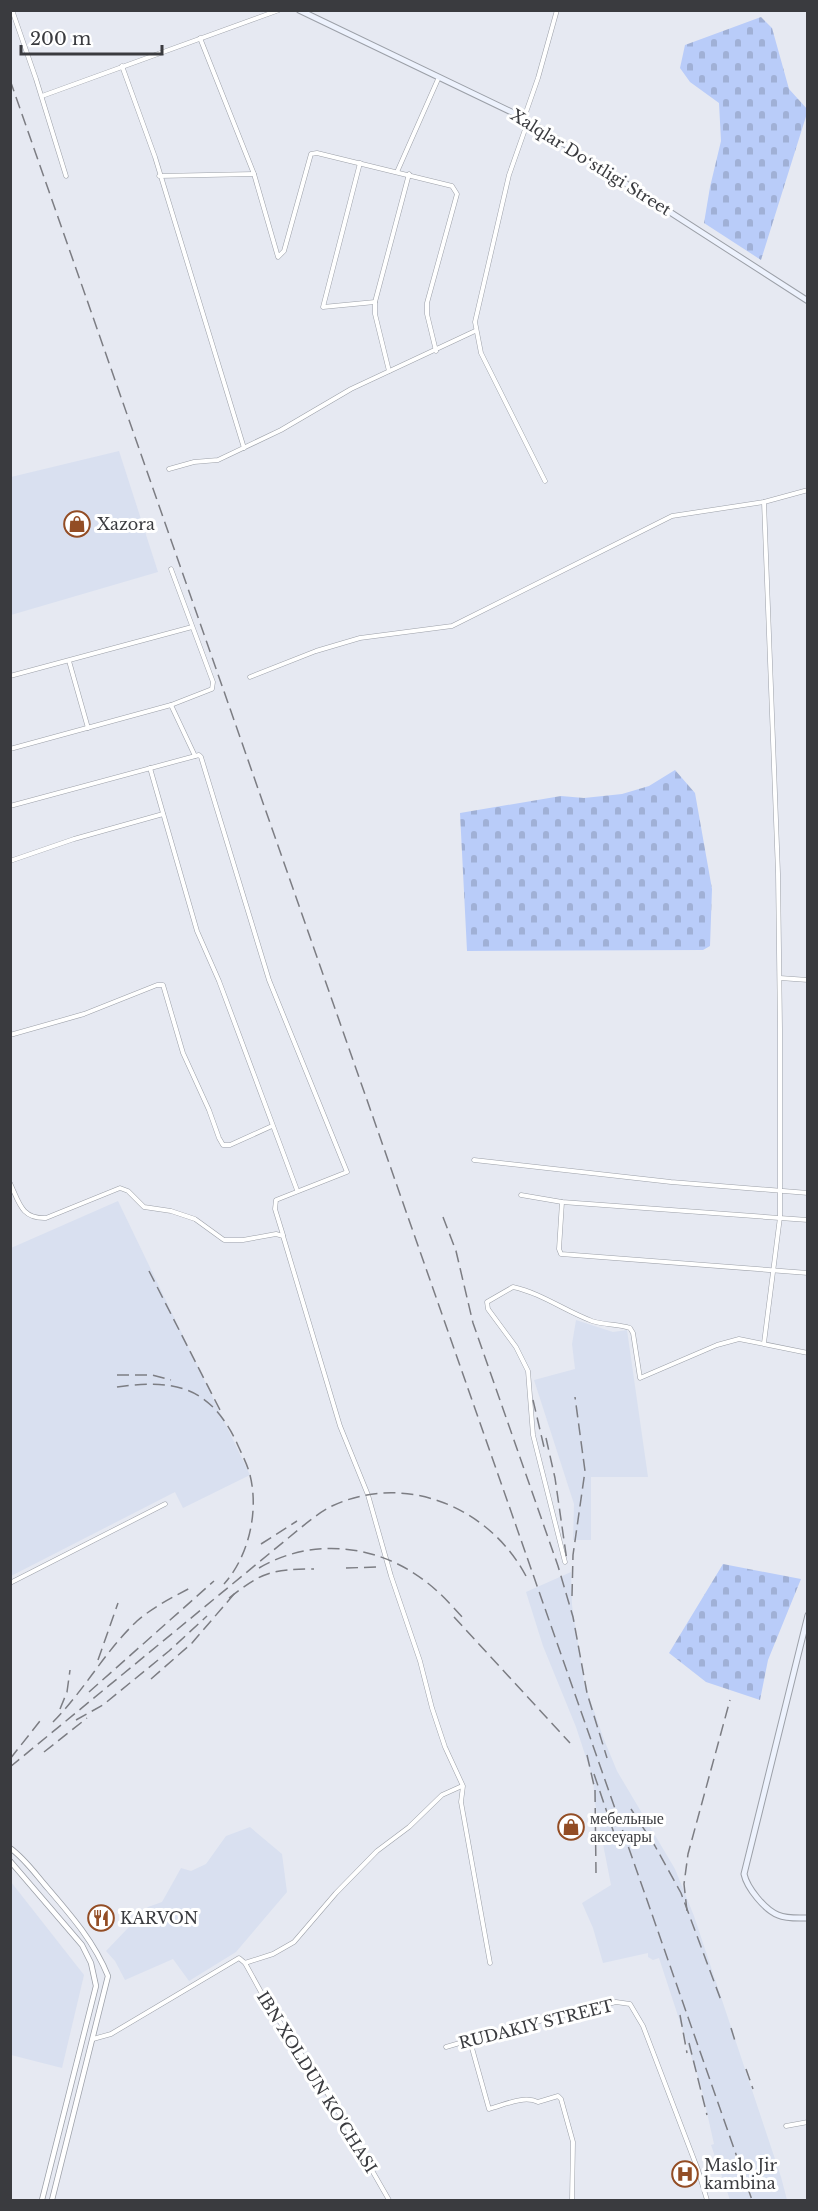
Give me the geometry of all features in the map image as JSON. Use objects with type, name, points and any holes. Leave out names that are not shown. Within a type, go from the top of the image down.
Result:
[{"type":"main road","name":"Xalqlar Doʻstligi Street","points":[[299,10],[526,119],[807,301]]},
{"type":"main road","points":[[807,1615],[744,1874],[750,1887],[773,1913],[786,1917],[807,1918]]},
{"type":"street","points":[[12,10],[42,96],[66,176]]},
{"type":"street","points":[[42,96],[279,10]]},
{"type":"street","points":[[545,481],[481,353],[475,331],[476,313],[509,175],[557,10]]},
{"type":"street","points":[[200,38],[254,174],[278,257],[284,251],[310,154],[317,153],[452,186],[457,194],[427,303],[427,314],[436,351]]},
{"type":"street","points":[[122,66],[155,157],[244,448]]},
{"type":"street","points":[[397,172],[439,77]]},
{"type":"street","points":[[360,163],[324,307],[375,302]]},
{"type":"street","points":[[159,176],[254,174]]},
{"type":"street","points":[[389,371],[375,314],[375,302],[409,174]]},
{"type":"street","points":[[169,469],[194,462],[218,460],[281,430],[351,389],[475,331]]},
{"type":"street","points":[[250,677],[316,651],[360,638],[452,626],[672,516],[764,502],[807,490]]},
{"type":"street","points":[[764,502],[780,978],[780,1217],[765,1343]]},
{"type":"street","points":[[10,748],[171,705],[212,689],[213,682],[171,569]]},
{"type":"street","points":[[10,676],[192,627]]},
{"type":"street","points":[[69,661],[88,728]]},
{"type":"street","points":[[171,705],[195,757]]},
{"type":"street","points":[[10,806],[199,755],[201,757],[269,980],[347,1172],[276,1200],[275,1209],[340,1426],[368,1495],[391,1576],[420,1661],[432,1708],[445,1746],[463,1786],[461,1802],[490,1963]]},
{"type":"street","points":[[150,768],[197,931],[219,981],[297,1190]]},
{"type":"street","points":[[10,861],[74,839],[163,814]]},
{"type":"street","points":[[780,978],[807,980]]},
{"type":"street","points":[[10,1035],[84,1014],[157,985],[163,985],[183,1053],[224,1145],[230,1145],[273,1126]]},
{"type":"street","points":[[474,1160],[671,1182],[807,1193]]},
{"type":"street","points":[[10,1183],[23,1210],[37,1218],[46,1218],[120,1188],[128,1191],[144,1207],[195,1219],[224,1240],[243,1240],[276,1234],[283,1236]]},
{"type":"street","points":[[521,1195],[562,1202],[807,1220]]},
{"type":"street","points":[[562,1202],[559,1249],[561,1254],[807,1273]]},
{"type":"street","points":[[565,1562],[544,1471],[533,1435],[528,1371],[516,1347],[488,1309],[487,1302],[513,1287],[535,1294],[590,1320],[605,1325],[630,1328],[633,1333],[640,1378],[739,1338],[807,1353]]},
{"type":"street","points":[[10,1583],[165,1504]]},
{"type":"street","points":[[93,2039],[111,2034],[240,1958],[245,1963],[273,1954],[294,1942],[336,1893],[377,1851],[409,1827],[442,1795],[463,1786]]},
{"type":"street","points":[[10,1848],[23,1859],[64,1907],[99,1954],[108,1976],[52,2200]]},
{"type":"street","points":[[10,1861],[81,1945],[92,1963],[96,1986],[42,2200]]},
{"type":"street","name":"IBN XOLDUN KO'CHASI","points":[[245,1963],[266,2001],[331,2099],[389,2200]]},
{"type":"street","name":"RUDAKIY STREET","points":[[446,2047],[616,2002],[630,2004],[643,2026],[698,2170],[707,2200]]},
{"type":"street","points":[[470,2042],[489,2109],[521,2100],[532,2099],[538,2102],[558,2096],[561,2098],[573,2142],[572,2200]]},
{"type":"street","points":[[786,2126],[807,2122]]},
{"type":"shaded area","name":"Xazora","points":[[119,451],[158,572],[11,615],[11,477]]},
{"type":"shaded area","points":[[118,1201],[250,1475],[183,1508],[175,1492],[11,1576],[11,1248]]},
{"type":"shaded area","points":[[576,1320],[613,1332],[627,1330],[648,1477],[591,1477],[591,1540],[573,1540],[574,1504],[534,1380],[575,1369],[572,1344]]},
{"type":"shaded area","points":[[571,1572],[572,1605],[584,1682],[617,1771],[675,1869],[694,1916],[787,2200],[730,2200],[711,2145],[714,2144],[701,2086],[659,1958],[653,1960],[648,1957],[648,1953],[603,1963],[593,1928],[582,1903],[611,1885],[595,1803],[593,1779],[576,1727],[543,1646],[526,1592]]},
{"type":"shaded area","points":[[250,1827],[282,1854],[287,1892],[236,1952],[189,1981],[173,1959],[125,1980],[115,1961],[106,1951],[148,1907],[162,1902],[181,1868],[191,1871],[206,1864],[226,1836]]},
{"type":"shaded area","points":[[11,1882],[84,1975],[62,2068],[11,2055]]},
{"type":"green space","points":[[761,17],[772,28],[789,89],[808,110],[761,260],[704,223],[721,141],[719,103],[690,82],[680,68],[685,45]]},
{"type":"green space","points":[[675,770],[695,793],[712,889],[710,946],[703,950],[467,951],[460,813],[561,796],[584,798],[622,794],[649,786]]},
{"type":"green space","points":[[723,1564],[801,1579],[768,1660],[760,1700],[706,1682],[669,1653]]},
{"type":"railway","points":[[10,80],[752,2200]]},
{"type":"railway","points":[[443,1217],[456,1251],[473,1323],[558,1566],[573,1617],[587,1693],[607,1758]]},
{"type":"railway","points":[[149,1271],[220,1410]]},
{"type":"railway","points":[[117,1375],[152,1375],[171,1380]]},
{"type":"railway","points":[[117,1387],[161,1385],[193,1392],[213,1407],[233,1435],[249,1471],[253,1503],[246,1547],[233,1573],[224,1584]]},
{"type":"railway","points":[[572,1596],[573,1555],[585,1471],[575,1397]]},
{"type":"railway","points":[[533,1400],[544,1447]]},
{"type":"railway","points":[[546,1438],[555,1478],[567,1561]]},
{"type":"railway","points":[[10,1767],[302,1527],[332,1506],[361,1496],[389,1493],[418,1495],[445,1503],[470,1516],[493,1534],[513,1555],[528,1580]]},
{"type":"railway","points":[[261,1544],[297,1521]]},
{"type":"railway","points":[[259,1568],[279,1558],[301,1552],[322,1549],[365,1552],[386,1559],[425,1581],[465,1620]]},
{"type":"railway","points":[[346,1568],[378,1567]]},
{"type":"railway","points":[[229,1598],[259,1577],[277,1571],[314,1569]]},
{"type":"railway","points":[[89,1692],[214,1581]]},
{"type":"railway","points":[[53,1722],[137,1621],[156,1607],[192,1587]]},
{"type":"railway","points":[[151,1679],[192,1643],[235,1593]]},
{"type":"railway","points":[[98,1660],[118,1603]]},
{"type":"railway","points":[[76,1720],[103,1705],[169,1651],[207,1616]]},
{"type":"railway","points":[[454,1617],[570,1743]]},
{"type":"railway","points":[[60,1709],[67,1692],[70,1670]]},
{"type":"railway","points":[[687,1911],[684,1884],[688,1854],[730,1700]]},
{"type":"railway","points":[[44,1752],[87,1718]]},
{"type":"railway","points":[[10,1759],[40,1721]]},
{"type":"railway","points":[[587,1755],[595,1790],[596,1873]]},
{"type":"railway","points":[[594,1774],[617,1842]]},
{"type":"railway","points":[[631,1809],[681,1893],[722,2003]]},
{"type":"railway","points":[[680,2015],[687,2053]]},
{"type":"railway","points":[[731,2028],[736,2044]]},
{"type":"railway","points":[[689,2043],[707,2115]]},
{"type":"railway","points":[[746,2069],[753,2089]]},
{"type":"place","name":"Xazora","points":[[77,524]]},
{"type":"place","name":"мебельные аксеуары","points":[[571,1827]]},
{"type":"place","name":"KARVON","points":[[101,1918]]},
{"type":"place","name":"Maslo Jir kambina","points":[[685,2174]]}]
